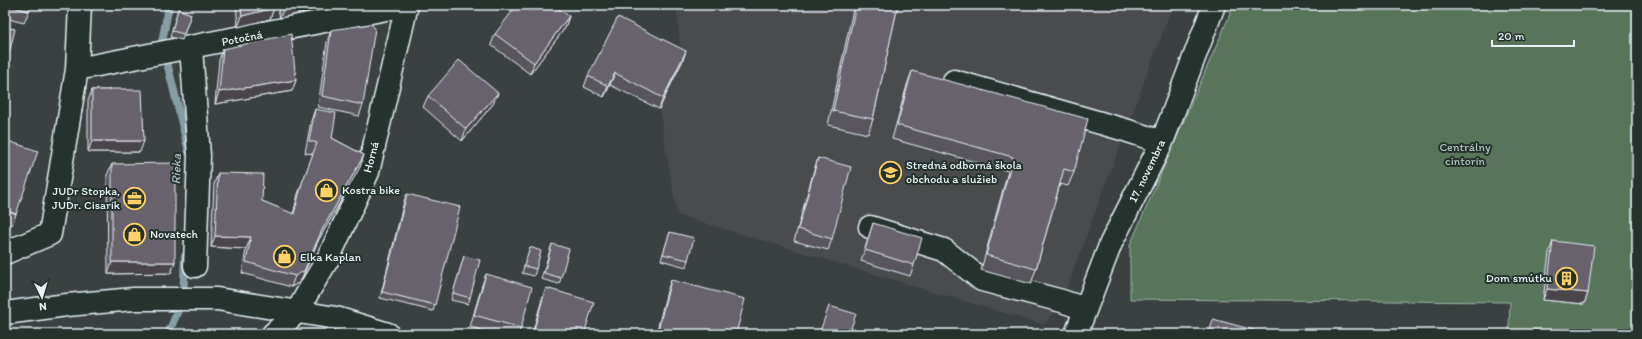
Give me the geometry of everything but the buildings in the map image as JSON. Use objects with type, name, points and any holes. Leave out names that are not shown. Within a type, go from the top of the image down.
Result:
[{"type":"street","points":[[5,253],[50,234],[77,69],[80,5]]},
{"type":"street","name":"Potočná","points":[[77,69],[407,5]]},
{"type":"street","name":"Horná","points":[[273,334],[296,312],[329,256],[368,172],[407,5]]},
{"type":"street","name":"17. novembra","points":[[1076,334],[1111,243],[1162,142],[1214,5]]},
{"type":"street","points":[[191,48],[200,156],[195,266]]},
{"type":"street","points":[[954,81],[1162,142]]},
{"type":"street","points":[[870,227],[944,250],[982,280],[1085,309]]},
{"type":"street","points":[[5,313],[67,305],[134,299],[217,299],[336,318],[388,334]]},
{"type":"shaded area","name":"Stredná odborná škola obchodu a služieb","points":[[676,5],[1173,5],[1062,301],[1044,325],[677,215],[659,109],[682,62]]},
{"type":"green space","name":"Centrálny cintorín","points":[[1234,5],[1637,5],[1637,333],[1509,330],[1510,302],[1130,299],[1130,245]]},
{"type":"waterway","name":"Rieka","points":[[169,5],[162,42],[189,152]]},
{"type":"waterway","name":"Rieka","points":[[168,334],[183,299],[185,256]]},
{"type":"place","name":"Stredná odborná škola obchodu a služieb","points":[[890,172]]},
{"type":"place","name":"Kostra bike","points":[[326,190]]},
{"type":"place","name":"JUDr Stopka, JUDr. Cisarík","points":[[135,198]]},
{"type":"place","name":"Novatech","points":[[135,234]]},
{"type":"place","name":"Elka Kaplan","points":[[284,257]]},
{"type":"place","name":"Dom smútku","points":[[1567,278]]}]
